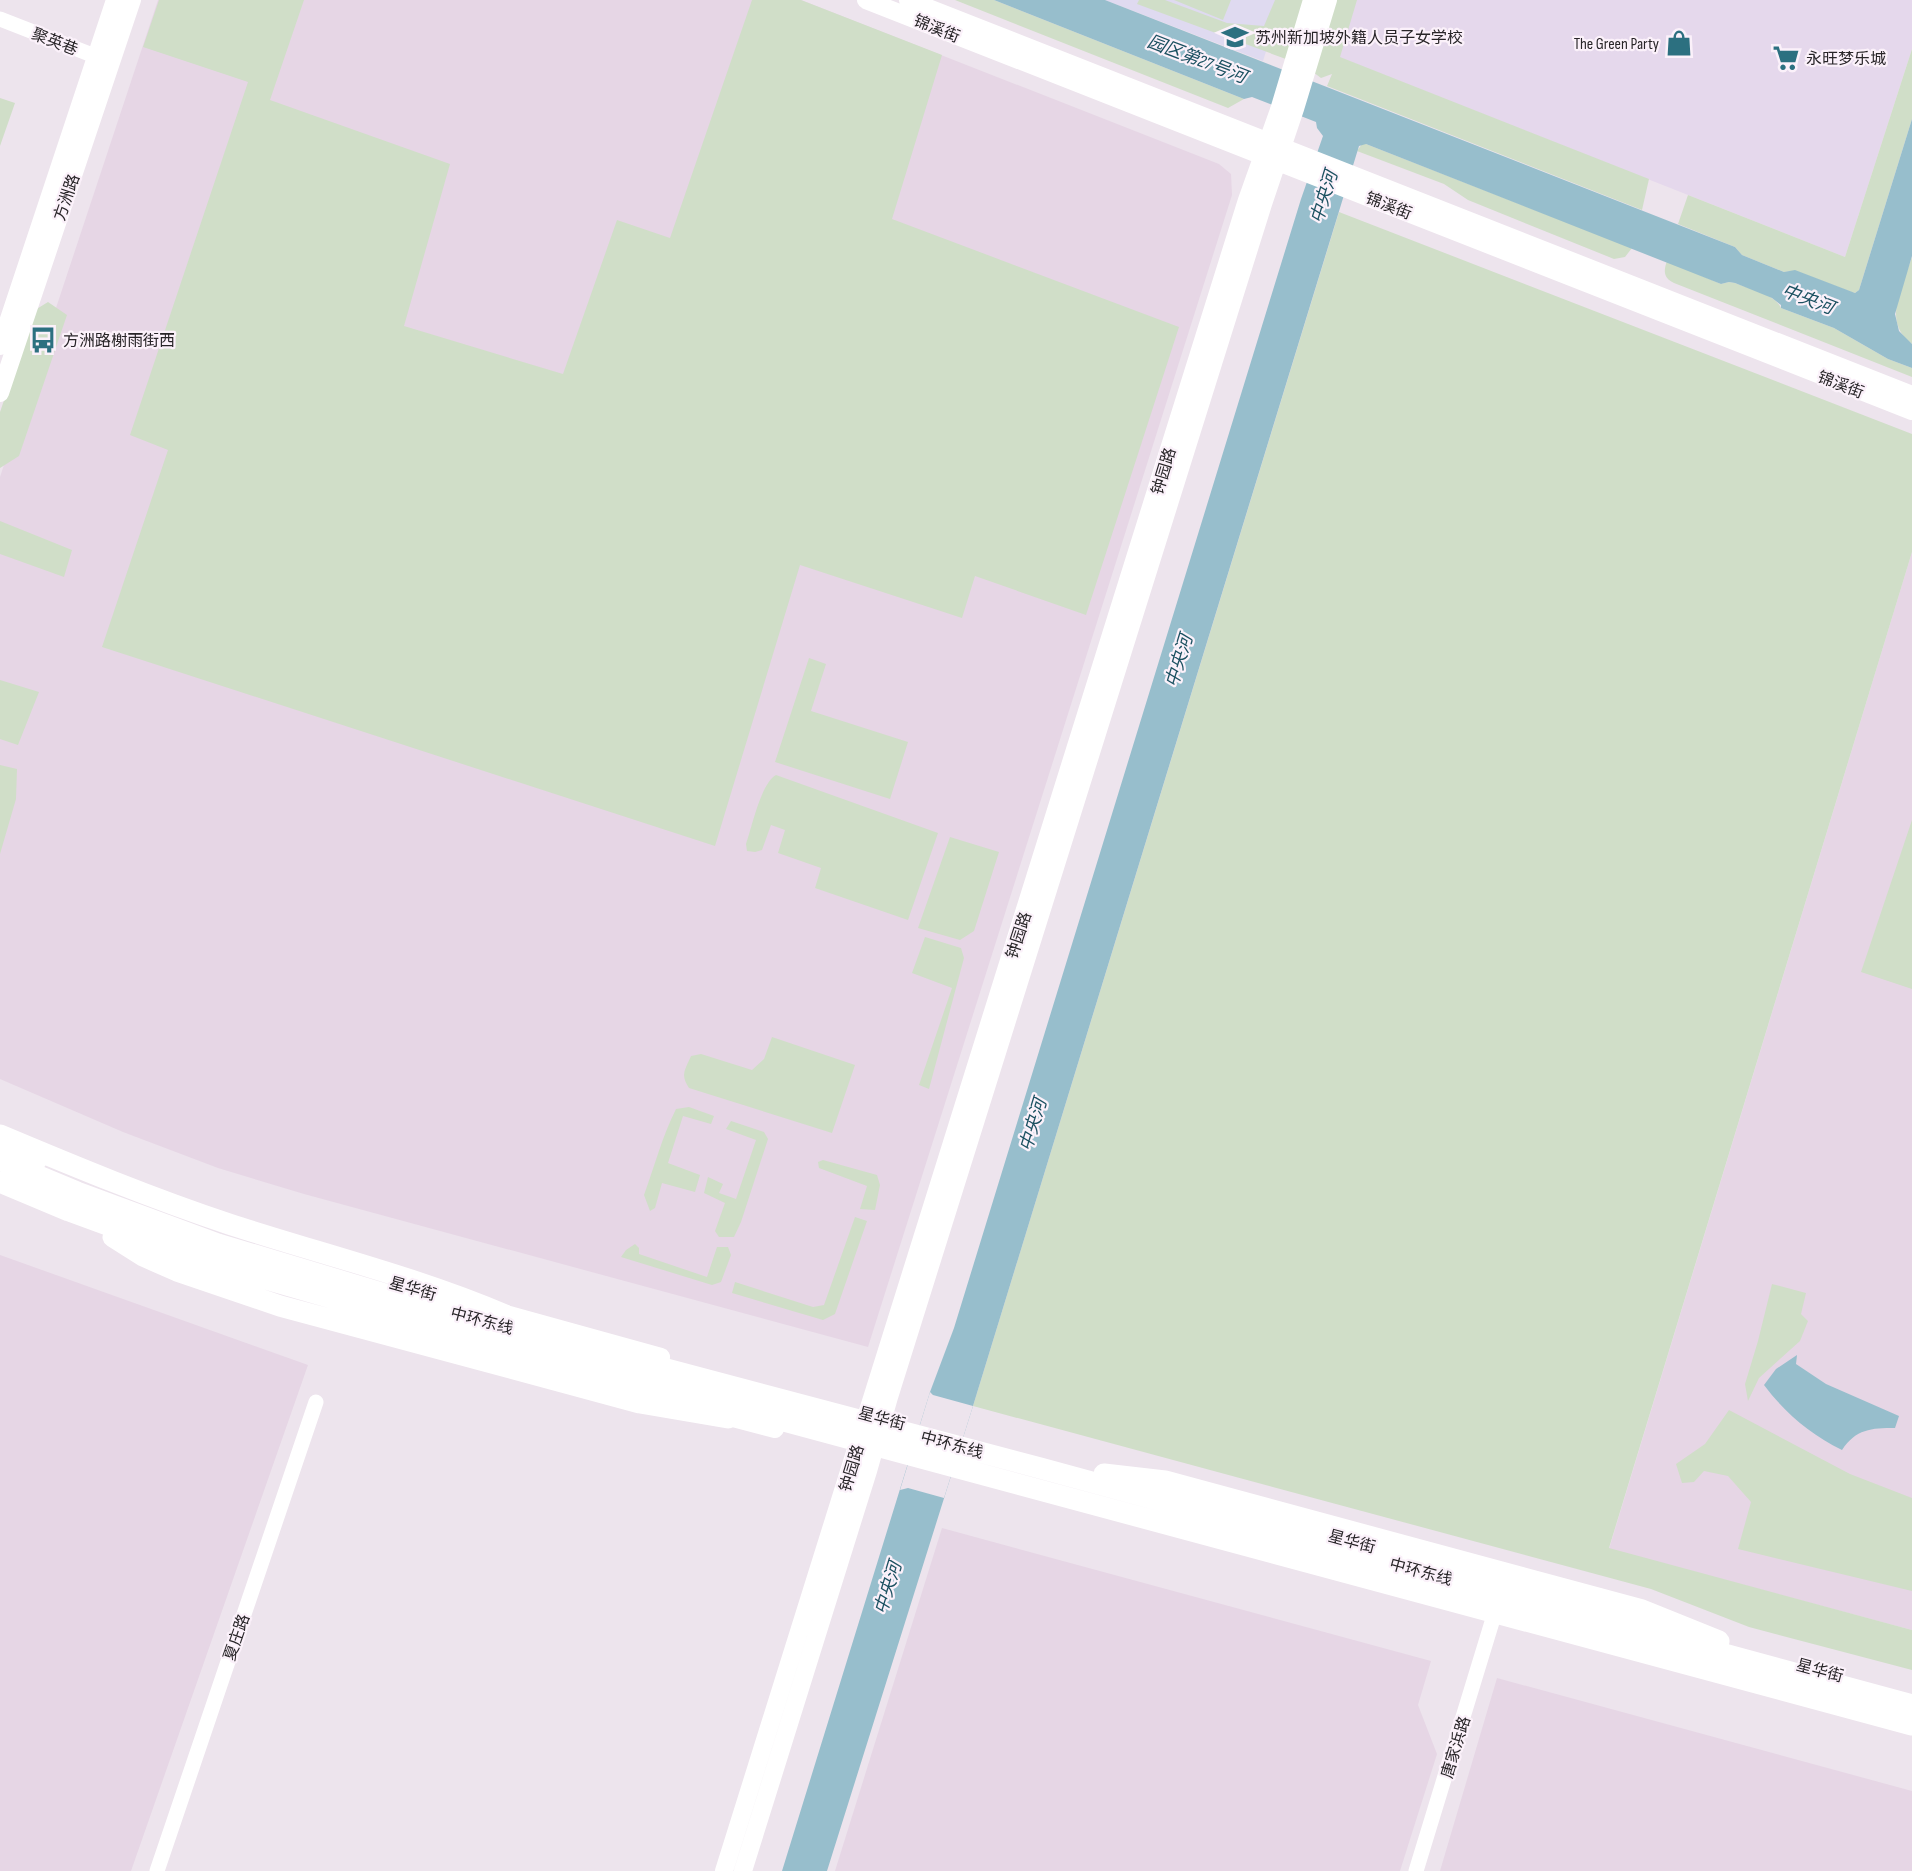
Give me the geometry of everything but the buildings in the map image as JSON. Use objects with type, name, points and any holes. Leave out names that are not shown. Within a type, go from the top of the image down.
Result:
[{"type":"highway","points":[[0,1135],[154,1198],[475,1302],[571,1343]]},
{"type":"highway","name":"中环东线","points":[[0,1160],[87,1196],[218,1244],[396,1297],[1040,1467],[1912,1705]]},
{"type":"highway","name":"中环东线","points":[[0,1182],[69,1211],[211,1263],[379,1312],[1912,1725]]},
{"type":"highway","points":[[69,1211],[143,1256],[206,1282],[279,1306],[640,1403],[738,1420]]},
{"type":"highway","points":[[1040,1467],[1165,1481],[1547,1582],[1642,1610],[1728,1644]]},
{"type":"main road","name":"方洲路","points":[[0,393],[104,60],[115,0]]},
{"type":"main road","name":"方洲路","points":[[0,346],[104,60],[132,0]]},
{"type":"main road","name":"锦溪街","points":[[866,0],[1311,166],[1912,411]]},
{"type":"main road","name":"锦溪街","points":[[908,0],[1272,151]]},
{"type":"main road","name":"钟园路","points":[[1299,70],[1312,0]]},
{"type":"main road","name":"钟园路","points":[[743,1871],[875,1416],[1272,151],[1299,70],[1328,0]]},
{"type":"main road","name":"锦溪街","points":[[1350,182],[1912,395]]},
{"type":"main road","name":"星华街","points":[[0,1147],[152,1207],[223,1232],[400,1285],[919,1428],[1164,1490],[1912,1695]]},
{"type":"main road","points":[[0,1192],[208,1273],[738,1420],[952,1474],[1912,1735]]},
{"type":"main road","name":"钟园路","points":[[724,1871],[865,1452]]},
{"type":"main road","points":[[1855,1720],[1912,1714]]},
{"type":"street","name":"聚英巷","points":[[0,20],[104,60]]},
{"type":"street","name":"夏庄路","points":[[157,1871],[316,1402]]},
{"type":"street","name":"唐家浜路","points":[[1416,1871],[1492,1622]]},
{"type":"shaded area","points":[[158,0],[801,0],[1219,164],[1231,174],[1232,195],[868,1347],[304,1194],[218,1168],[123,1132],[0,1079],[0,477]]},
{"type":"shaded area","name":"苏州新加坡外籍人员子女学校","points":[[1105,0],[1282,0],[1263,61]]},
{"type":"shaded area","name":"永旺梦乐城","points":[[1353,0],[1912,0],[1912,49],[1845,257],[1336,56]]},
{"type":"shaded area","points":[[1912,552],[1912,1630],[1609,1549]]},
{"type":"shaded area","points":[[0,1255],[308,1365],[131,1871],[0,1871]]},
{"type":"shaded area","points":[[942,1528],[1431,1661],[1418,1705],[1437,1754],[1400,1871],[835,1871]]},
{"type":"shaded area","points":[[1497,1678],[1912,1791],[1912,1871],[1440,1871]]},
{"type":"green space","points":[[159,0],[304,0],[270,100],[450,164],[404,326],[563,374],[617,220],[670,238],[752,0],[801,0],[942,55],[892,219],[1179,327],[1086,615],[975,576],[962,618],[800,565],[715,846],[102,647],[168,450],[130,435],[248,82],[143,47]]},
{"type":"green space","points":[[955,0],[994,0],[1244,99],[1228,108]]},
{"type":"green space","points":[[1139,0],[1165,0],[1227,23],[1264,26],[1275,0],[1312,0],[1294,62],[1137,4]]},
{"type":"green space","points":[[1174,0],[1231,0],[1223,20]]},
{"type":"green space","points":[[1334,0],[1357,0],[1340,57],[1649,179],[1642,210],[1327,86],[1332,74],[1321,78],[1313,72]]},
{"type":"green space","points":[[1912,49],[1912,119],[1859,290],[1855,293],[1796,271],[1784,272],[1742,255],[1735,247],[1678,224],[1688,195],[1845,257]]},
{"type":"green space","points":[[0,98],[15,103],[0,146]]},
{"type":"green space","points":[[1362,144],[1632,248],[1625,257],[1614,259],[1468,200],[1444,184],[1357,151]]},
{"type":"green space","points":[[1339,212],[1912,434],[1912,552],[1609,1548],[1912,1630],[1912,1670],[1749,1627],[1651,1589],[973,1406]]},
{"type":"green space","points":[[1912,257],[1912,344],[1903,335],[1896,314],[1900,291]]},
{"type":"green space","points":[[1667,261],[1721,284],[1735,283],[1761,292],[1778,303],[1781,308],[1834,328],[1888,359],[1912,368],[1912,377],[1674,283],[1665,274]]},
{"type":"green space","points":[[48,302],[67,315],[19,456],[0,468],[0,412],[35,310]]},
{"type":"green space","points":[[0,521],[72,550],[64,577],[0,554]]},
{"type":"green space","points":[[809,658],[826,664],[811,711],[908,742],[890,799],[775,762]]},
{"type":"green space","points":[[0,680],[39,692],[18,745],[0,739]]},
{"type":"green space","points":[[0,765],[17,769],[16,799],[0,854]]},
{"type":"green space","points":[[776,775],[938,833],[908,920],[815,888],[821,868],[778,853],[785,830],[771,825],[762,850],[747,851],[746,844],[761,796]]},
{"type":"green space","points":[[1912,820],[1912,989],[1861,972]]},
{"type":"green space","points":[[950,837],[999,852],[974,931],[960,940],[918,928]]},
{"type":"green space","points":[[925,937],[961,948],[964,958],[929,1089],[919,1085],[952,988],[912,973]]},
{"type":"green space","points":[[772,1037],[855,1065],[832,1133],[689,1088],[686,1083],[684,1072],[691,1056],[701,1054],[752,1070],[764,1059]]},
{"type":"green space","points":[[689,1107],[714,1116],[711,1124],[683,1116],[668,1163],[700,1175],[695,1192],[662,1183],[655,1208],[650,1211],[644,1195],[663,1141],[676,1109]]},
{"type":"green space","points":[[731,1121],[764,1132],[768,1139],[734,1237],[719,1237],[715,1231],[725,1203],[704,1193],[708,1177],[723,1184],[719,1193],[736,1199],[756,1140],[726,1129]]},
{"type":"green space","points":[[823,1160],[877,1175],[880,1185],[875,1210],[860,1209],[867,1186],[819,1168],[818,1162]]},
{"type":"green space","points":[[855,1217],[867,1221],[835,1314],[823,1320],[732,1293],[735,1282],[813,1307],[824,1305]]},
{"type":"green space","points":[[635,1244],[639,1248],[639,1254],[707,1277],[717,1247],[728,1247],[731,1255],[721,1282],[712,1285],[621,1257]]},
{"type":"green space","points":[[1772,1284],[1806,1293],[1801,1314],[1808,1321],[1800,1341],[1759,1378],[1748,1401],[1745,1384]]},
{"type":"green space","points":[[1729,1410],[1850,1474],[1912,1498],[1912,1591],[1738,1549],[1751,1502],[1728,1476],[1704,1471],[1694,1482],[1682,1483],[1676,1464],[1705,1444]]},
{"type":"water","points":[[994,0],[1105,0],[1735,247],[1742,255],[1784,272],[1795,270],[1855,293],[1859,290],[1912,119],[1912,256],[1895,314],[1899,331],[1912,344],[1912,368],[1888,359],[1834,328],[1781,308],[1781,305],[1772,298],[1735,283],[1721,284],[1366,144],[1359,146],[973,1406],[827,1871],[782,1871],[930,1392],[954,1328],[1301,199],[1323,136],[1316,122],[1252,97],[1244,99]]},
{"type":"water","points":[[1797,1355],[1796,1364],[1826,1384],[1899,1416],[1895,1428],[1865,1431],[1853,1438],[1842,1450],[1809,1430],[1781,1405],[1764,1385],[1776,1369]]},
{"type":"pier","points":[[930,1392],[933,1395],[973,1406],[944,1498],[908,1488],[900,1490]]},
{"type":"place","name":"苏州新加坡外籍人员子女学校","points":[[1235,37]]},
{"type":"place","name":"The Green Party","points":[[1679,43]]},
{"type":"place","name":"永旺梦乐城","points":[[1786,58]]},
{"type":"place","name":"方洲路榭雨街西","points":[[43,340]]},
{"type":"water label","name":"园区第27号河","points":[[1197,59]]},
{"type":"water label","name":"中央河","points":[[1324,197]]},
{"type":"water label","name":"中央河","points":[[1808,299]]},
{"type":"water label","name":"中央河","points":[[1179,661]]},
{"type":"water label","name":"中央河","points":[[1033,1125]]},
{"type":"water label","name":"中央河","points":[[888,1588]]}]
